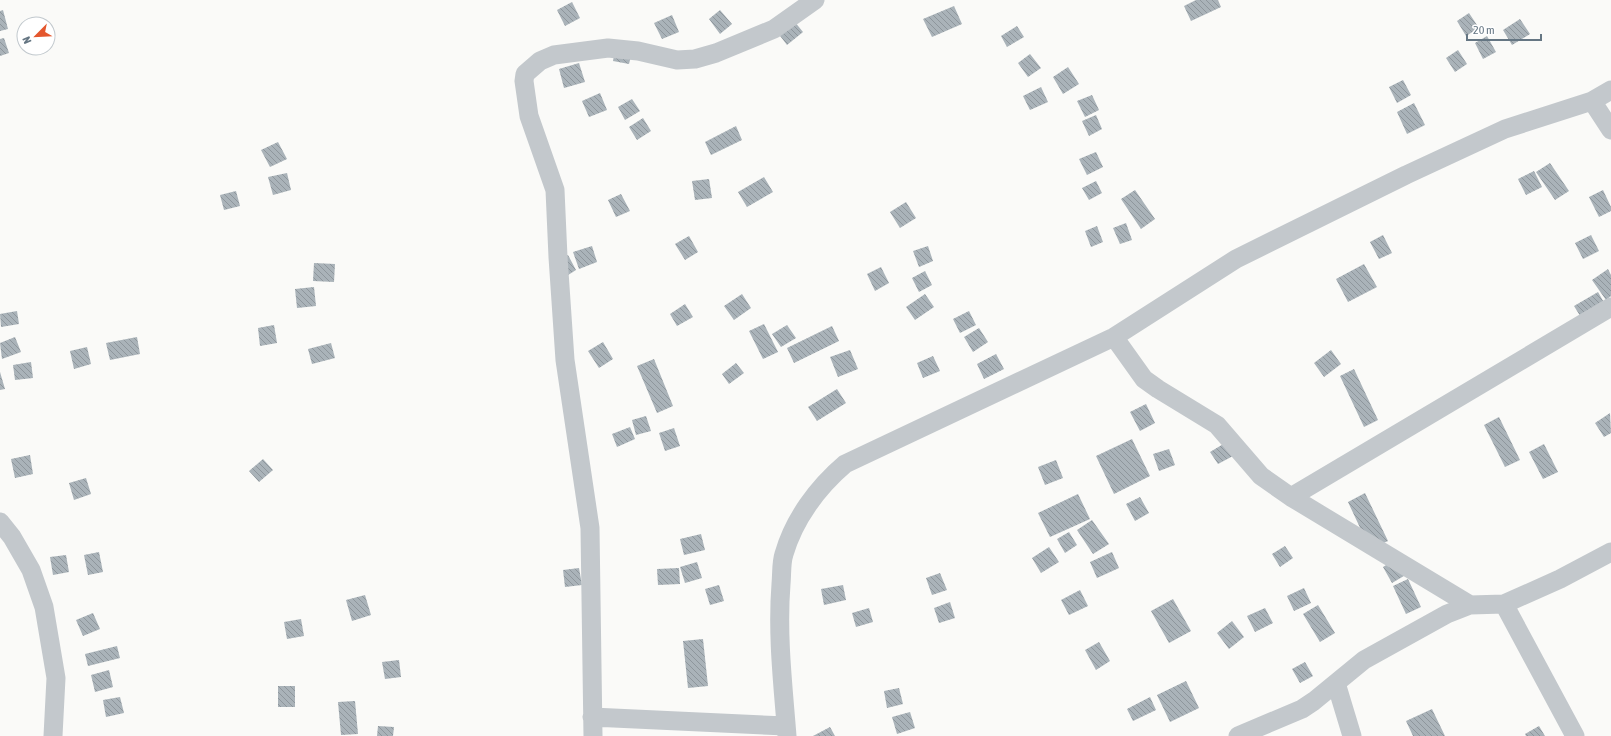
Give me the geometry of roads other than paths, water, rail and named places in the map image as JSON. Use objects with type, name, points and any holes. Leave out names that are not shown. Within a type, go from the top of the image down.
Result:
[{"type":"street","points":[[593,736],[590,528],[566,360],[558,257],[555,190],[529,116],[524,81],[525,74],[540,61],[554,55],[608,48],[638,51],[677,60],[695,59],[716,53],[774,29],[815,0]]},
{"type":"street","points":[[592,717],[787,731],[780,652],[779,610],[784,554],[799,519],[826,480],[845,464],[1114,337],[1236,259],[1406,175],[1505,129],[1592,101],[1611,90]]},
{"type":"street","points":[[1592,101],[1611,130]]},
{"type":"street","points":[[1291,497],[1611,307]]},
{"type":"street","points":[[1114,337],[1144,379],[1217,425],[1260,476],[1291,497],[1470,605]]},
{"type":"street","points":[[0,522],[12,536],[31,570],[44,607],[56,678],[53,736]]},
{"type":"street","points":[[1238,736],[1302,709],[1364,660],[1447,614],[1470,605],[1504,604],[1560,579],[1611,552]]},
{"type":"street","points":[[1504,604],[1575,736]]},
{"type":"street","points":[[1336,683],[1352,736]]}]
